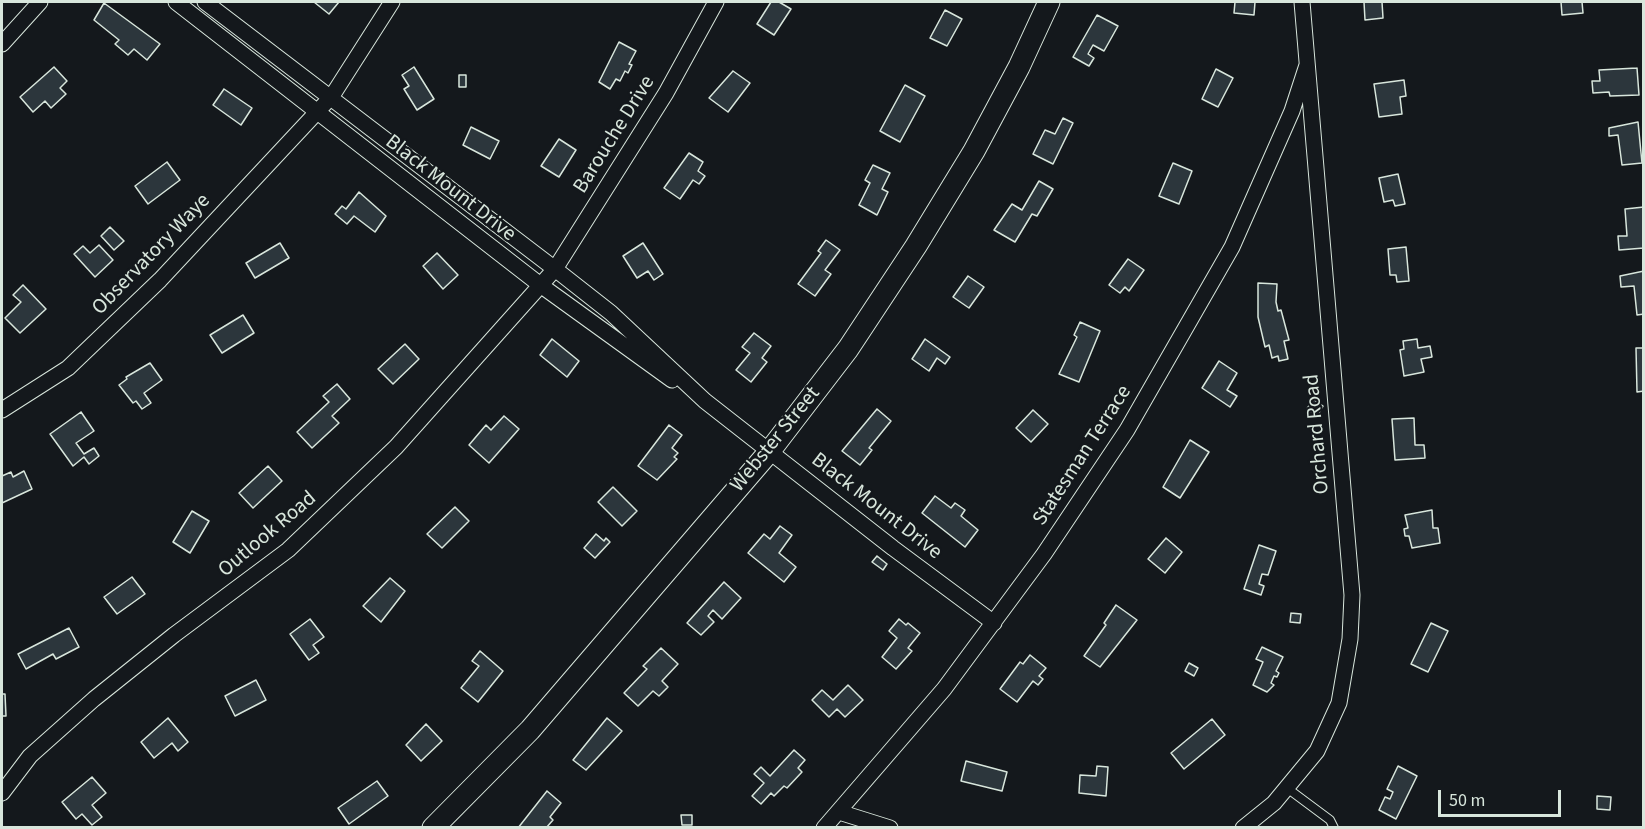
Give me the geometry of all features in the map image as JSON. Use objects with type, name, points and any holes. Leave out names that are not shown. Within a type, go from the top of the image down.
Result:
[{"type":"street","points":[[2,44],[40,2]]},
{"type":"street","name":"Black Mount Drive","points":[[176,2],[539,284],[647,363],[705,401]]},
{"type":"street","name":"Black Mount Drive","points":[[205,2],[332,96],[611,313],[705,401],[893,548],[994,622]]},
{"type":"street","points":[[317,112],[332,96],[392,2]]},
{"type":"street","name":"Barouche Drive","points":[[539,284],[555,269],[666,93],[716,2]]},
{"type":"street","name":"Webster Street","points":[[433,828],[530,730],[769,452],[848,349],[916,246],[974,151],[1018,67],[1048,2]]},
{"type":"street","name":"Orchard Road","points":[[1243,828],[1274,803],[1317,751],[1339,703],[1350,639],[1352,595],[1318,170],[1302,2]]},
{"type":"street","name":"Statesman Terrace","points":[[824,828],[944,689],[1090,489],[1127,430],[1221,266],[1292,111],[1307,65]]},
{"type":"street","name":"Observatory Waye","points":[[2,410],[68,368],[106,333],[160,280],[317,112]]},
{"type":"street","name":"Outlook Road","points":[[2,793],[30,756],[94,699],[174,635],[270,565],[347,496],[396,447],[539,284]]},
{"type":"street","points":[[839,812],[890,828]]},
{"type":"lane","points":[[1287,788],[1330,820],[1334,828]]},
{"type":"building","points":[[314,2],[339,2],[329,14]]},
{"type":"building","points":[[771,2],[779,2],[791,9],[774,35],[757,24]]},
{"type":"building","points":[[1235,2],[1255,2],[1254,15],[1234,13]]},
{"type":"building","points":[[1364,2],[1382,2],[1383,18],[1365,20]]},
{"type":"building","points":[[1561,2],[1582,2],[1583,13],[1562,15]]},
{"type":"building","points":[[104,3],[160,44],[147,60],[134,49],[128,55],[115,44],[119,40],[94,20]]},
{"type":"building","points":[[945,10],[962,19],[947,46],[930,38]]},
{"type":"building","points":[[1097,15],[1118,26],[1104,51],[1093,45],[1088,54],[1094,58],[1089,66],[1073,57]]},
{"type":"building","points":[[619,42],[636,51],[629,64],[632,65],[628,73],[625,71],[620,81],[616,79],[610,89],[599,82]]},
{"type":"building","points":[[54,67],[67,81],[60,88],[66,94],[51,108],[45,101],[33,112],[20,97]]},
{"type":"building","points":[[414,67],[434,99],[417,110],[404,89],[409,86],[402,75]]},
{"type":"building","points":[[1637,68],[1639,95],[1610,96],[1609,92],[1593,93],[1592,81],[1600,81],[1599,70]]},
{"type":"building","points":[[1216,69],[1233,78],[1218,107],[1202,99]]},
{"type":"building","points":[[733,71],[750,83],[728,112],[709,98]]},
{"type":"building","points":[[459,75],[466,75],[466,87],[459,87]]},
{"type":"building","points":[[1404,80],[1406,96],[1400,97],[1402,114],[1379,117],[1374,84]]},
{"type":"building","points":[[905,85],[925,96],[900,142],[880,131]]},
{"type":"building","points":[[224,89],[252,108],[241,125],[213,105]]},
{"type":"building","points":[[1063,118],[1073,123],[1053,164],[1033,154],[1045,130],[1055,134]]},
{"type":"building","points":[[1638,122],[1642,163],[1622,165],[1618,135],[1609,136],[1609,128]]},
{"type":"building","points":[[471,127],[499,141],[490,159],[463,145]]},
{"type":"building","points":[[559,139],[576,150],[559,177],[541,166]]},
{"type":"building","points":[[689,153],[703,162],[698,171],[705,176],[699,184],[693,180],[680,199],[664,188]]},
{"type":"building","points":[[167,162],[180,180],[148,204],[135,186]]},
{"type":"building","points":[[1173,163],[1192,171],[1179,204],[1159,196]]},
{"type":"building","points":[[873,165],[890,173],[882,189],[888,192],[877,215],[859,205],[870,183],[865,180]]},
{"type":"building","points":[[1398,174],[1405,204],[1395,206],[1393,200],[1384,202],[1379,178]]},
{"type":"building","points":[[1039,181],[1053,189],[1037,216],[1032,214],[1015,242],[994,230],[1012,204],[1022,210]]},
{"type":"building","points":[[359,192],[386,216],[375,232],[354,216],[347,224],[335,214],[342,206],[346,209]]},
{"type":"building","points":[[1644,207],[1644,248],[1619,250],[1618,236],[1627,236],[1625,209]]},
{"type":"building","points":[[110,227],[124,241],[114,250],[101,236]]},
{"type":"building","points":[[826,240],[840,250],[825,270],[831,274],[815,296],[798,284],[821,253],[818,251]]},
{"type":"building","points":[[280,243],[289,258],[255,278],[246,263]]},
{"type":"building","points":[[643,243],[663,274],[654,280],[648,271],[637,278],[623,256]]},
{"type":"building","points":[[99,245],[113,260],[95,277],[74,254],[83,246],[90,253]]},
{"type":"building","points":[[1406,247],[1409,281],[1397,282],[1396,275],[1390,275],[1388,249]]},
{"type":"building","points":[[437,253],[458,275],[443,289],[423,266]]},
{"type":"building","points":[[1128,259],[1144,270],[1129,291],[1125,287],[1120,293],[1109,285]]},
{"type":"building","points":[[1644,271],[1644,314],[1637,315],[1634,286],[1621,287],[1620,276]]},
{"type":"building","points":[[968,276],[984,287],[969,308],[953,297]]},
{"type":"building","points":[[1258,283],[1277,284],[1276,302],[1278,311],[1281,310],[1289,340],[1284,341],[1288,359],[1279,361],[1278,356],[1272,358],[1269,345],[1265,347],[1258,317]]},
{"type":"building","points":[[23,285],[46,309],[20,333],[5,318],[21,302],[13,295]]},
{"type":"building","points":[[243,315],[254,333],[222,353],[210,335]]},
{"type":"building","points":[[1080,322],[1100,331],[1079,382],[1059,374],[1077,337],[1074,335]]},
{"type":"building","points":[[754,333],[771,346],[762,358],[767,362],[751,382],[736,370],[750,353],[742,347]]},
{"type":"building","points":[[552,339],[579,361],[567,377],[540,355]]},
{"type":"building","points":[[925,339],[950,357],[945,364],[937,358],[929,371],[912,359]]},
{"type":"building","points":[[1417,339],[1418,348],[1430,346],[1432,357],[1421,359],[1424,372],[1404,376],[1400,350],[1404,349],[1403,341]]},
{"type":"building","points":[[405,344],[419,359],[393,384],[378,369]]},
{"type":"building","points":[[1636,348],[1644,348],[1644,391],[1637,392]]},
{"type":"building","points":[[1219,361],[1237,373],[1227,390],[1237,396],[1230,407],[1202,388]]},
{"type":"building","points":[[150,363],[162,380],[144,393],[151,403],[142,409],[136,401],[133,403],[119,385],[127,379],[126,377]]},
{"type":"building","points":[[337,384],[350,399],[332,416],[339,423],[312,448],[297,432],[329,402],[323,396]]},
{"type":"building","points":[[1313,399],[1323,406],[1317,416],[1307,409]]},
{"type":"building","points":[[877,409],[891,421],[869,448],[872,450],[860,465],[842,451]]},
{"type":"building","points":[[1033,410],[1048,424],[1031,442],[1016,428]]},
{"type":"building","points":[[81,412],[94,431],[76,443],[84,454],[94,448],[99,456],[89,464],[84,457],[73,466],[50,434]]},
{"type":"building","points":[[504,416],[519,429],[489,463],[469,445],[486,425],[491,430]]},
{"type":"building","points":[[1414,418],[1415,445],[1424,445],[1425,458],[1395,460],[1392,419]]},
{"type":"building","points":[[669,425],[682,435],[672,448],[678,453],[674,457],[677,459],[657,480],[638,466]]},
{"type":"building","points":[[1190,440],[1209,452],[1180,498],[1163,487]]},
{"type":"building","points":[[268,466],[282,481],[253,508],[239,493]]},
{"type":"building","points":[[24,471],[32,489],[2,503],[2,476],[11,472],[13,477]]},
{"type":"building","points":[[613,487],[637,511],[622,526],[598,502]]},
{"type":"building","points":[[935,496],[951,508],[955,503],[965,510],[961,516],[978,530],[965,547],[922,513]]},
{"type":"building","points":[[455,507],[469,521],[442,548],[427,534]]},
{"type":"building","points":[[1432,510],[1433,528],[1438,528],[1440,543],[1412,548],[1409,536],[1405,536],[1404,529],[1408,528],[1405,515]]},
{"type":"building","points":[[192,511],[209,521],[190,553],[173,542]]},
{"type":"building","points":[[780,526],[792,535],[779,553],[796,567],[784,582],[748,553],[764,534],[770,539]]},
{"type":"building","points":[[596,534],[604,541],[606,538],[610,542],[595,558],[584,548]]},
{"type":"building","points":[[1166,538],[1182,552],[1165,573],[1148,559]]},
{"type":"building","points":[[1259,545],[1276,551],[1268,575],[1262,574],[1259,584],[1264,586],[1261,595],[1244,589]]},
{"type":"building","points":[[877,556],[887,564],[883,570],[872,562]]},
{"type":"building","points":[[132,577],[145,594],[117,614],[104,597]]},
{"type":"building","points":[[390,578],[405,591],[381,622],[363,606]]},
{"type":"building","points":[[724,582],[741,598],[722,619],[713,610],[708,616],[714,622],[701,635],[687,623]]},
{"type":"building","points":[[1116,605],[1137,620],[1100,667],[1084,656],[1106,625],[1104,623]]},
{"type":"building","points":[[1291,613],[1301,614],[1300,623],[1290,622]]},
{"type":"building","points":[[310,619],[324,637],[313,645],[319,653],[309,660],[290,634]]},
{"type":"building","points":[[899,619],[920,633],[908,648],[912,651],[896,669],[882,657],[897,638],[889,631]]},
{"type":"building","points":[[1431,623],[1448,631],[1428,672],[1411,664]]},
{"type":"building","points":[[69,628],[79,647],[56,659],[53,654],[26,669],[18,654]]},
{"type":"building","points":[[1262,647],[1283,657],[1276,671],[1279,673],[1277,677],[1274,676],[1271,683],[1274,685],[1267,692],[1253,685],[1263,662],[1256,659]]},
{"type":"building","points":[[661,648],[678,664],[662,681],[668,687],[659,696],[653,691],[638,706],[624,693],[647,669],[643,666]]},
{"type":"building","points":[[480,651],[503,671],[478,702],[461,688],[479,666],[472,661]]},
{"type":"building","points":[[1030,655],[1046,668],[1039,676],[1043,679],[1038,685],[1033,681],[1017,702],[1000,689],[1020,662],[1023,664]]},
{"type":"building","points":[[1189,663],[1198,668],[1194,676],[1185,671]]},
{"type":"building","points":[[256,680],[266,700],[235,716],[225,696]]},
{"type":"building","points":[[848,685],[863,700],[845,717],[837,709],[829,717],[812,700],[822,690],[833,700]]},
{"type":"building","points":[[2,694],[5,694],[6,716],[2,716]]},
{"type":"building","points":[[168,718],[188,742],[178,751],[172,743],[154,758],[141,742]]},
{"type":"building","points":[[607,718],[622,731],[586,770],[573,760]]},
{"type":"building","points":[[1212,719],[1225,735],[1184,769],[1171,753]]},
{"type":"building","points":[[426,724],[442,741],[421,761],[406,745]]},
{"type":"building","points":[[794,750],[805,760],[798,768],[802,772],[787,788],[784,786],[774,796],[771,793],[761,804],[752,796],[764,783],[754,774],[761,767],[770,776]]},
{"type":"building","points":[[966,761],[1007,772],[1002,791],[961,781]]},
{"type":"building","points":[[1097,766],[1108,767],[1106,796],[1079,793],[1080,775],[1096,776]]},
{"type":"building","points":[[1398,766],[1417,776],[1396,819],[1379,810],[1385,797],[1390,799],[1393,792],[1387,789]]},
{"type":"building","points":[[92,777],[106,793],[92,805],[102,817],[92,825],[82,814],[76,819],[62,802]]},
{"type":"building","points":[[377,781],[388,796],[349,824],[338,808]]},
{"type":"building","points":[[547,791],[561,803],[550,817],[553,820],[546,828],[518,828]]},
{"type":"building","points":[[1597,796],[1611,797],[1610,810],[1597,809]]},
{"type":"building","points":[[681,815],[692,815],[692,825],[682,825]]}]
